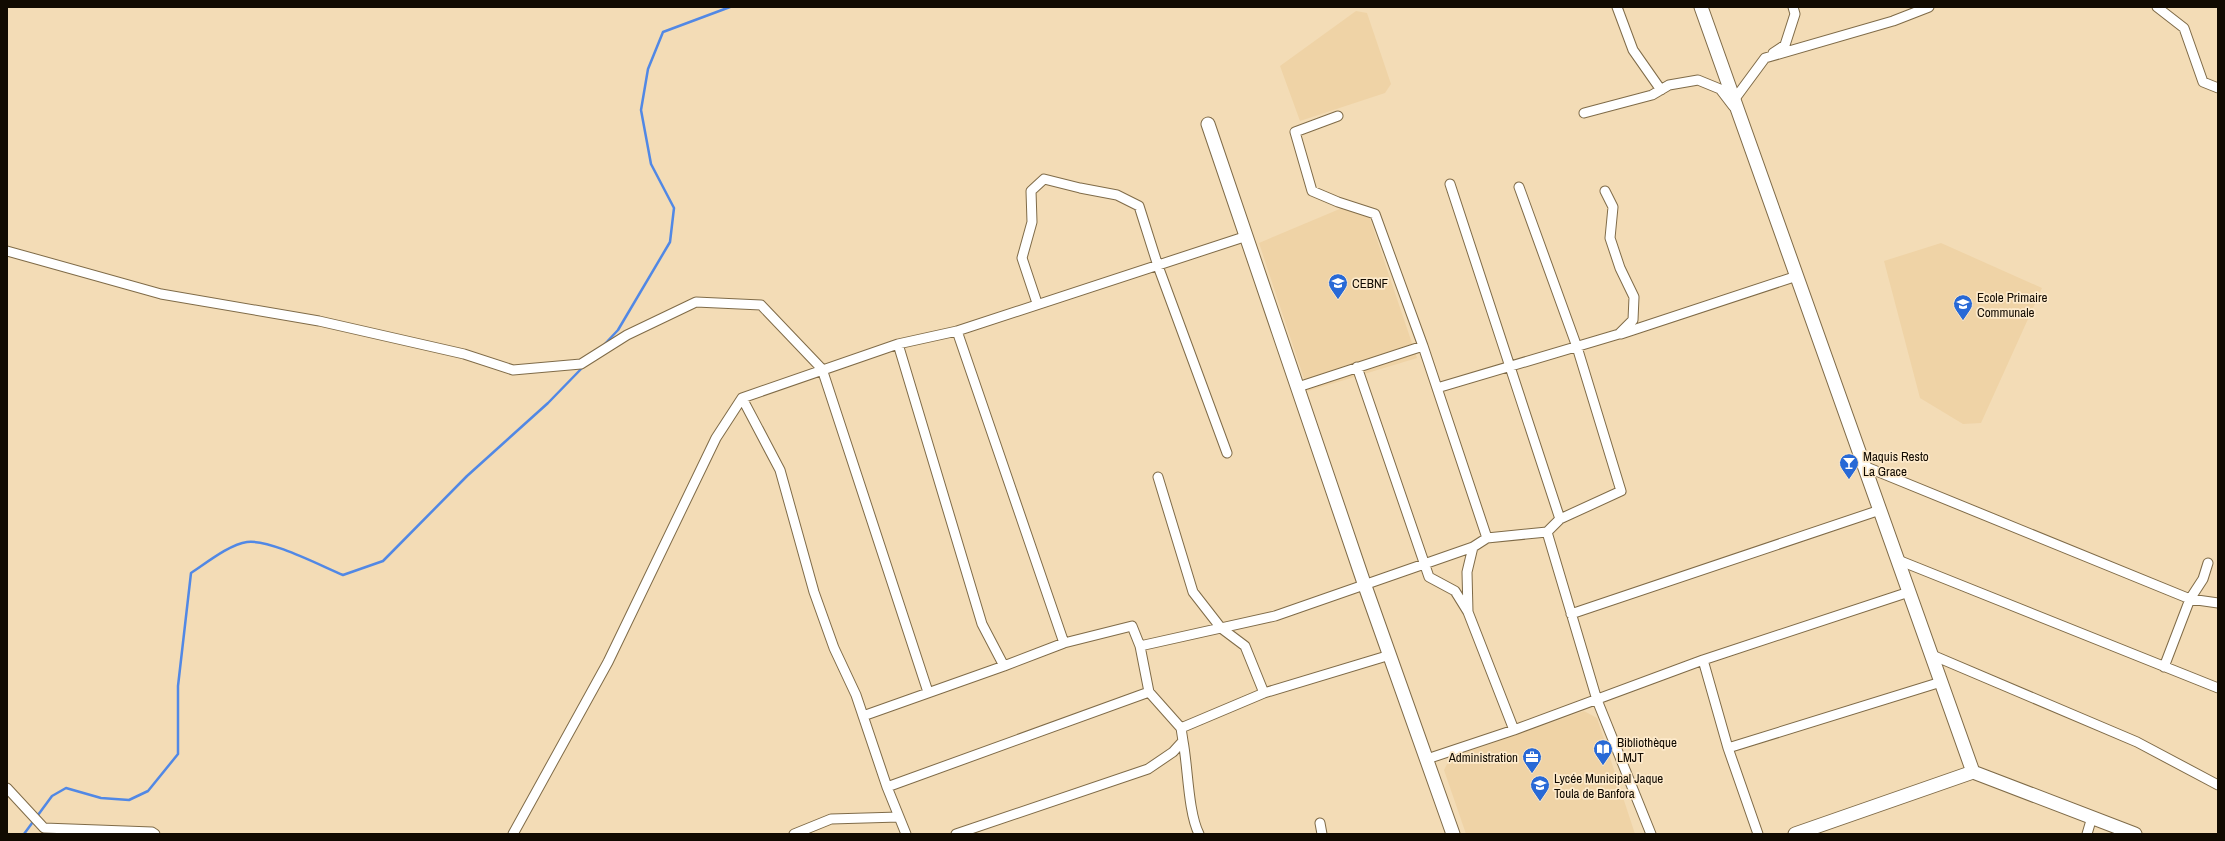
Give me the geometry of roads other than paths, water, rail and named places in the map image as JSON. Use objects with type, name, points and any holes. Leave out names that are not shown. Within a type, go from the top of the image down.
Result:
[{"type":"street","points":[[1617,7],[1633,50],[1661,90]]},
{"type":"street","points":[[1701,7],[1973,772]]},
{"type":"street","points":[[1736,106],[1765,58],[1785,45],[1795,14],[1793,7]]},
{"type":"street","points":[[1765,58],[1893,21],[1929,7]]},
{"type":"street","points":[[2157,7],[2184,28],[2203,82],[2218,88]]},
{"type":"street","points":[[1584,113],[1652,95],[1669,85],[1698,80],[1720,88],[1736,106]]},
{"type":"street","points":[[1338,116],[1295,132],[1312,191],[1338,202],[1375,214],[1423,346],[1487,538]]},
{"type":"street","points":[[1208,124],[1365,586],[1453,834]]},
{"type":"street","points":[[1037,303],[1022,258],[1032,222],[1031,191],[1044,179],[1117,195],[1139,206],[1158,266],[1226,453]]},
{"type":"street","points":[[1450,184],[1560,519]]},
{"type":"street","points":[[1140,646],[1275,616],[1365,586],[1472,547],[1487,538],[1547,532],[1560,519],[1621,491],[1577,346],[1519,187]]},
{"type":"street","points":[[1605,191],[1613,207],[1610,238],[1620,268],[1634,298],[1633,320],[1619,334]]},
{"type":"street","points":[[513,834],[608,662],[716,438],[742,398],[822,369],[898,344],[957,331],[1037,303],[1158,266],[1247,236]]},
{"type":"street","points":[[7,251],[162,294],[319,321],[464,354],[512,370],[581,364],[627,335],[696,302],[761,305],[822,369],[928,692]]},
{"type":"street","points":[[1437,388],[1619,334],[1797,276]]},
{"type":"street","points":[[957,331],[1064,643]]},
{"type":"street","points":[[898,344],[982,624],[1004,666]]},
{"type":"street","points":[[1298,387],[1423,346]]},
{"type":"street","points":[[1357,367],[1429,577],[1455,591],[1468,612],[1514,730]]},
{"type":"street","points":[[742,398],[780,470],[814,592],[834,648],[856,695],[887,788],[906,834]]},
{"type":"street","points":[[1864,466],[2190,599],[2218,603]]},
{"type":"street","points":[[1158,477],[1193,592],[1221,628],[1245,646],[1264,693]]},
{"type":"street","points":[[1571,614],[1880,510]]},
{"type":"street","points":[[1547,532],[1597,700],[1652,834]]},
{"type":"street","points":[[1468,612],[1467,572],[1472,547]]},
{"type":"street","points":[[1898,560],[2218,688]]},
{"type":"street","points":[[2164,667],[2190,599],[2203,579],[2208,563]]},
{"type":"street","points":[[1427,759],[1514,730],[1703,660],[1909,592]]},
{"type":"street","points":[[863,716],[1064,643],[1132,626],[1140,646],[1149,692],[1181,728],[1188,766],[1188,786],[1195,833]]},
{"type":"street","points":[[1181,728],[1264,693],[1390,655]]},
{"type":"street","points":[[1932,655],[2137,742],[2218,785]]},
{"type":"street","points":[[1703,660],[1728,748],[1758,834]]},
{"type":"street","points":[[1728,748],[1941,682]]},
{"type":"street","points":[[887,788],[1149,692]]},
{"type":"street","points":[[956,834],[1148,769],[1173,752],[1183,740]]},
{"type":"street","points":[[1795,834],[1973,772],[2135,834]]},
{"type":"street","points":[[7,788],[44,828],[61,834]]},
{"type":"street","points":[[794,834],[831,819],[899,817]]},
{"type":"street","points":[[2087,834],[2092,817]]},
{"type":"street","points":[[1320,823],[1322,834]]},
{"type":"street","points":[[44,828],[152,832],[155,834]]},
{"type":"waterway","points":[[603,346],[618,330],[670,242],[674,208],[651,164],[641,110],[648,69],[663,32],[730,7]]},
{"type":"waterway","points":[[24,834],[52,796],[66,788],[101,798],[129,800],[148,791],[178,754],[178,686],[191,573],[233,546],[247,542],[257,542],[282,549],[343,575],[383,561],[467,476],[548,403],[583,367]]},
{"type":"place","name":"CEBNF","points":[[1338,300]]},
{"type":"place","name":"Ecole Primaire Communale","points":[[1963,321]]},
{"type":"place","name":"Maquis Resto La Grace","points":[[1849,480]]},
{"type":"place","name":"Bibliothèque LMJT","points":[[1603,766]]},
{"type":"place","name":"Administration","points":[[1532,774]]},
{"type":"place","name":"Lycée Municipal Jaque Toula de Banfora","points":[[1540,802]]}]
